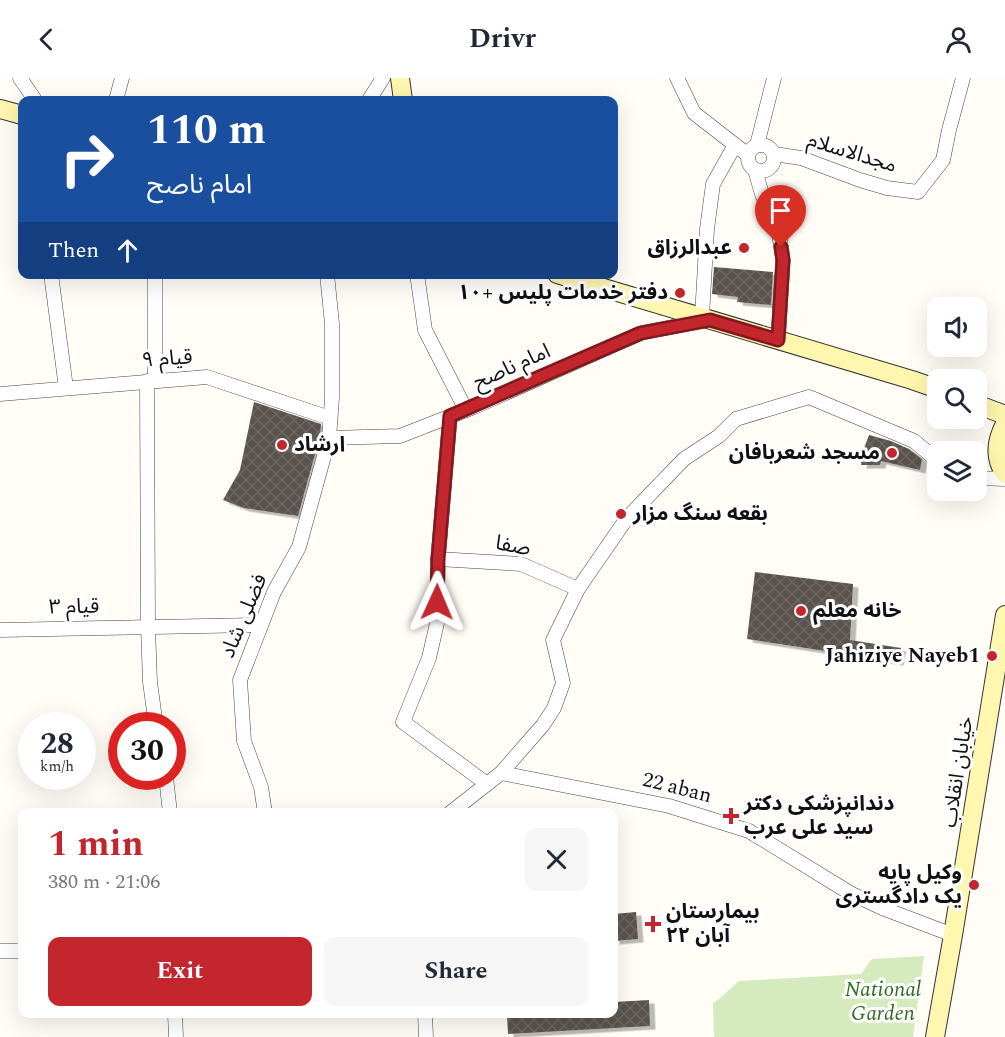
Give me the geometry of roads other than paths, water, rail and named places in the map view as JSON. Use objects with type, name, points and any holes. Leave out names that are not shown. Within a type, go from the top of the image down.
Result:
[{"type":"main road","points":[[400,78],[402,96]]},
{"type":"main road","points":[[0,109],[18,114]]},
{"type":"main road","points":[[574,279],[927,385]]},
{"type":"main road","points":[[987,408],[1005,415]]},
{"type":"main road","points":[[1005,424],[997,450],[998,460],[1005,474]]},
{"type":"main road","name":"خیابان انقلاب","points":[[934,1037],[953,935],[1005,615]]},
{"type":"main road","name":"خیابان انقلاب","points":[[925,1037],[944,952],[953,935]]},
{"type":"street","points":[[21,78],[32,96]]},
{"type":"street","points":[[117,96],[122,78]]},
{"type":"street","points":[[372,96],[383,78]]},
{"type":"street","points":[[677,78],[694,113],[735,145],[752,150],[765,145],[774,154],[774,163],[768,170],[755,170]]},
{"type":"street","points":[[774,78],[749,164],[755,170],[762,194],[779,233],[783,260],[778,340]]},
{"type":"street","name":"مجدالاسلام","points":[[774,154],[801,158],[869,183],[918,192],[944,160],[949,130],[963,78]]},
{"type":"street","points":[[706,319],[707,229],[713,184],[735,145]]},
{"type":"street","points":[[52,279],[66,388]]},
{"type":"street","points":[[154,712],[150,682],[148,627],[151,381],[155,279]]},
{"type":"street","name":"فضلی شاد","points":[[264,808],[261,787],[244,741],[240,680],[274,592],[298,547],[329,438],[332,324],[328,279]]},
{"type":"street","points":[[418,279],[425,330],[465,410]]},
{"type":"street","name":"امام ناصح","points":[[329,438],[399,436],[465,410],[641,333],[706,319]]},
{"type":"street","name":"قیام ۹","points":[[0,394],[207,377],[330,418]]},
{"type":"street","points":[[456,808],[501,773],[543,725],[554,708],[563,683],[553,640],[578,589],[627,518],[684,459],[719,436],[736,419],[809,397],[914,441],[927,452]]},
{"type":"street","points":[[450,416],[438,559],[437,623],[429,658],[403,722],[487,784]]},
{"type":"street","points":[[987,478],[1005,479]]},
{"type":"street","name":"صفا","points":[[438,559],[521,564],[578,589]]},
{"type":"street","name":"قیام ۳","points":[[0,630],[261,625]]},
{"type":"street","name":"22 aban","points":[[501,773],[669,806],[749,831],[850,893],[882,908],[953,935]]},
{"type":"street","points":[[168,790],[170,808]]},
{"type":"street","points":[[0,951],[18,951]]},
{"type":"street","points":[[175,1018],[176,1037]]},
{"type":"street","points":[[425,1018],[427,1037]]},
{"type":"place","name":"عبدالرزاق","points":[[744,248]]},
{"type":"place","name":"دفتر خدمات پلیس +۱۰","points":[[680,293]]},
{"type":"place","name":"ارشاد","points":[[282,445]]},
{"type":"place","name":"مسجد شعربافان","points":[[892,453]]},
{"type":"place","name":"بقعه سنگ مزار","points":[[621,514]]},
{"type":"place","name":"خانه معلم","points":[[801,611]]},
{"type":"place","name":"Jahiziye Nayeb1","points":[[992,656]]},
{"type":"place","name":"دندانپزشکی دکتر سید علی عرب","points":[[731,816]]},
{"type":"place","name":"وکیل پایه یک دادگستری","points":[[974,885]]},
{"type":"place","name":"بیمارستان ۲۲ آبان","points":[[653,924]]},
{"type":"park label","name":"National Garden","points":[[883,1002]]}]
